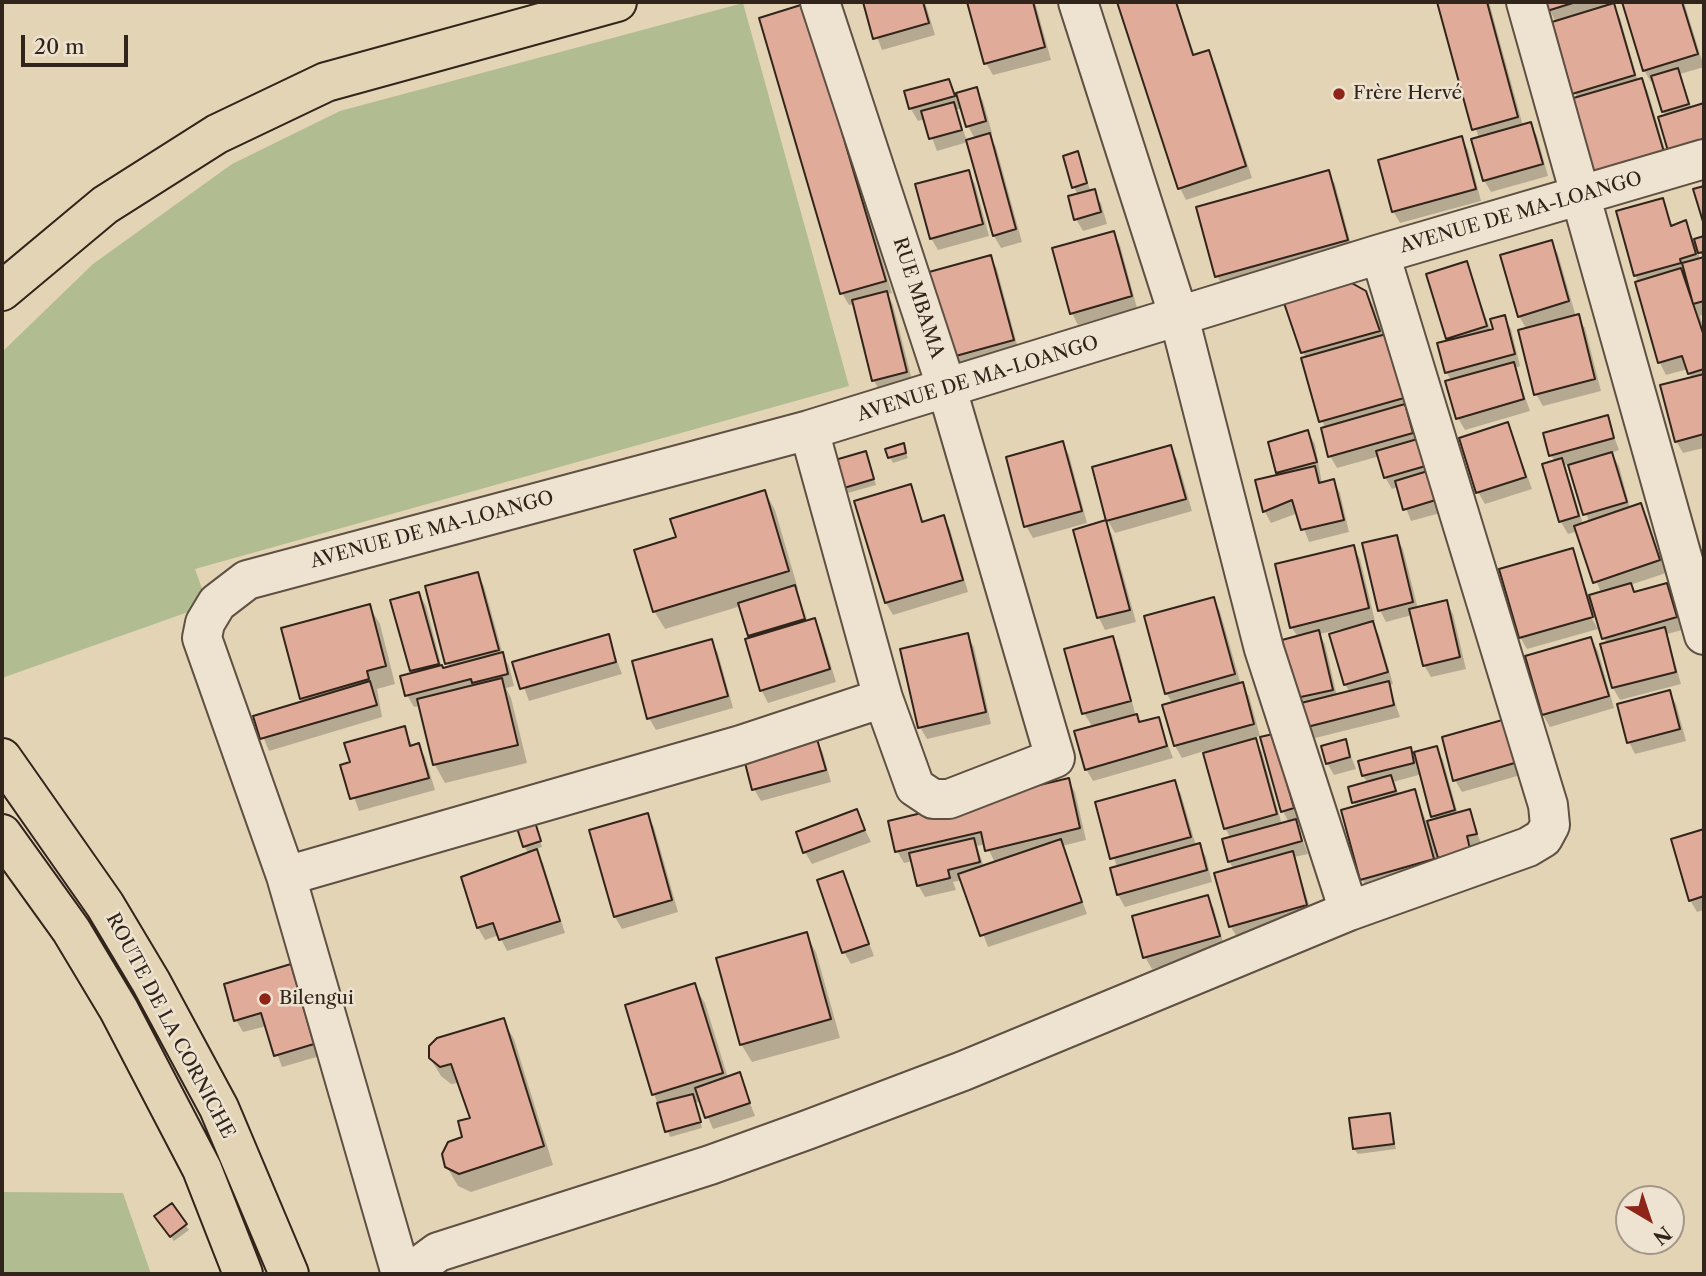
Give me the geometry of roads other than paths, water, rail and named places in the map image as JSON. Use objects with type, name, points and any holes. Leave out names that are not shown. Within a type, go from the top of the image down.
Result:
[{"type":"main road","points":[[2,292],[106,205],[229,128],[326,82],[576,7],[617,2]]},
{"type":"main road","name":"ROUTE DE LA CORNICHE","points":[[2,758],[105,905],[151,982],[219,1108],[289,1274]]},
{"type":"main road","name":"ROUTE DE LA CORNICHE","points":[[2,834],[71,930],[119,1010],[202,1168],[243,1274]]},
{"type":"street","name":"RUE MBAMA","points":[[820,2],[947,389],[1055,758],[949,800],[933,799],[915,787],[883,698]]},
{"type":"street","points":[[1078,2],[1179,317],[1264,649],[1349,911]]},
{"type":"street","points":[[1527,2],[1704,635]]},
{"type":"street","name":"AVENUE DE MA-LOANGO","points":[[286,876],[202,638],[205,623],[217,603],[247,580],[809,430],[1380,254],[1704,159]]},
{"type":"street","points":[[408,1274],[438,1252],[710,1165],[963,1071],[1349,911],[1528,846],[1543,838],[1550,825],[1548,805],[1515,688],[1380,254]]},
{"type":"street","points":[[401,1274],[286,876],[741,745],[883,698],[809,430]]},
{"type":"place","name":"Frère Hervé","points":[[1339,94]]},
{"type":"place","name":"Bilengui","points":[[265,999]]}]
